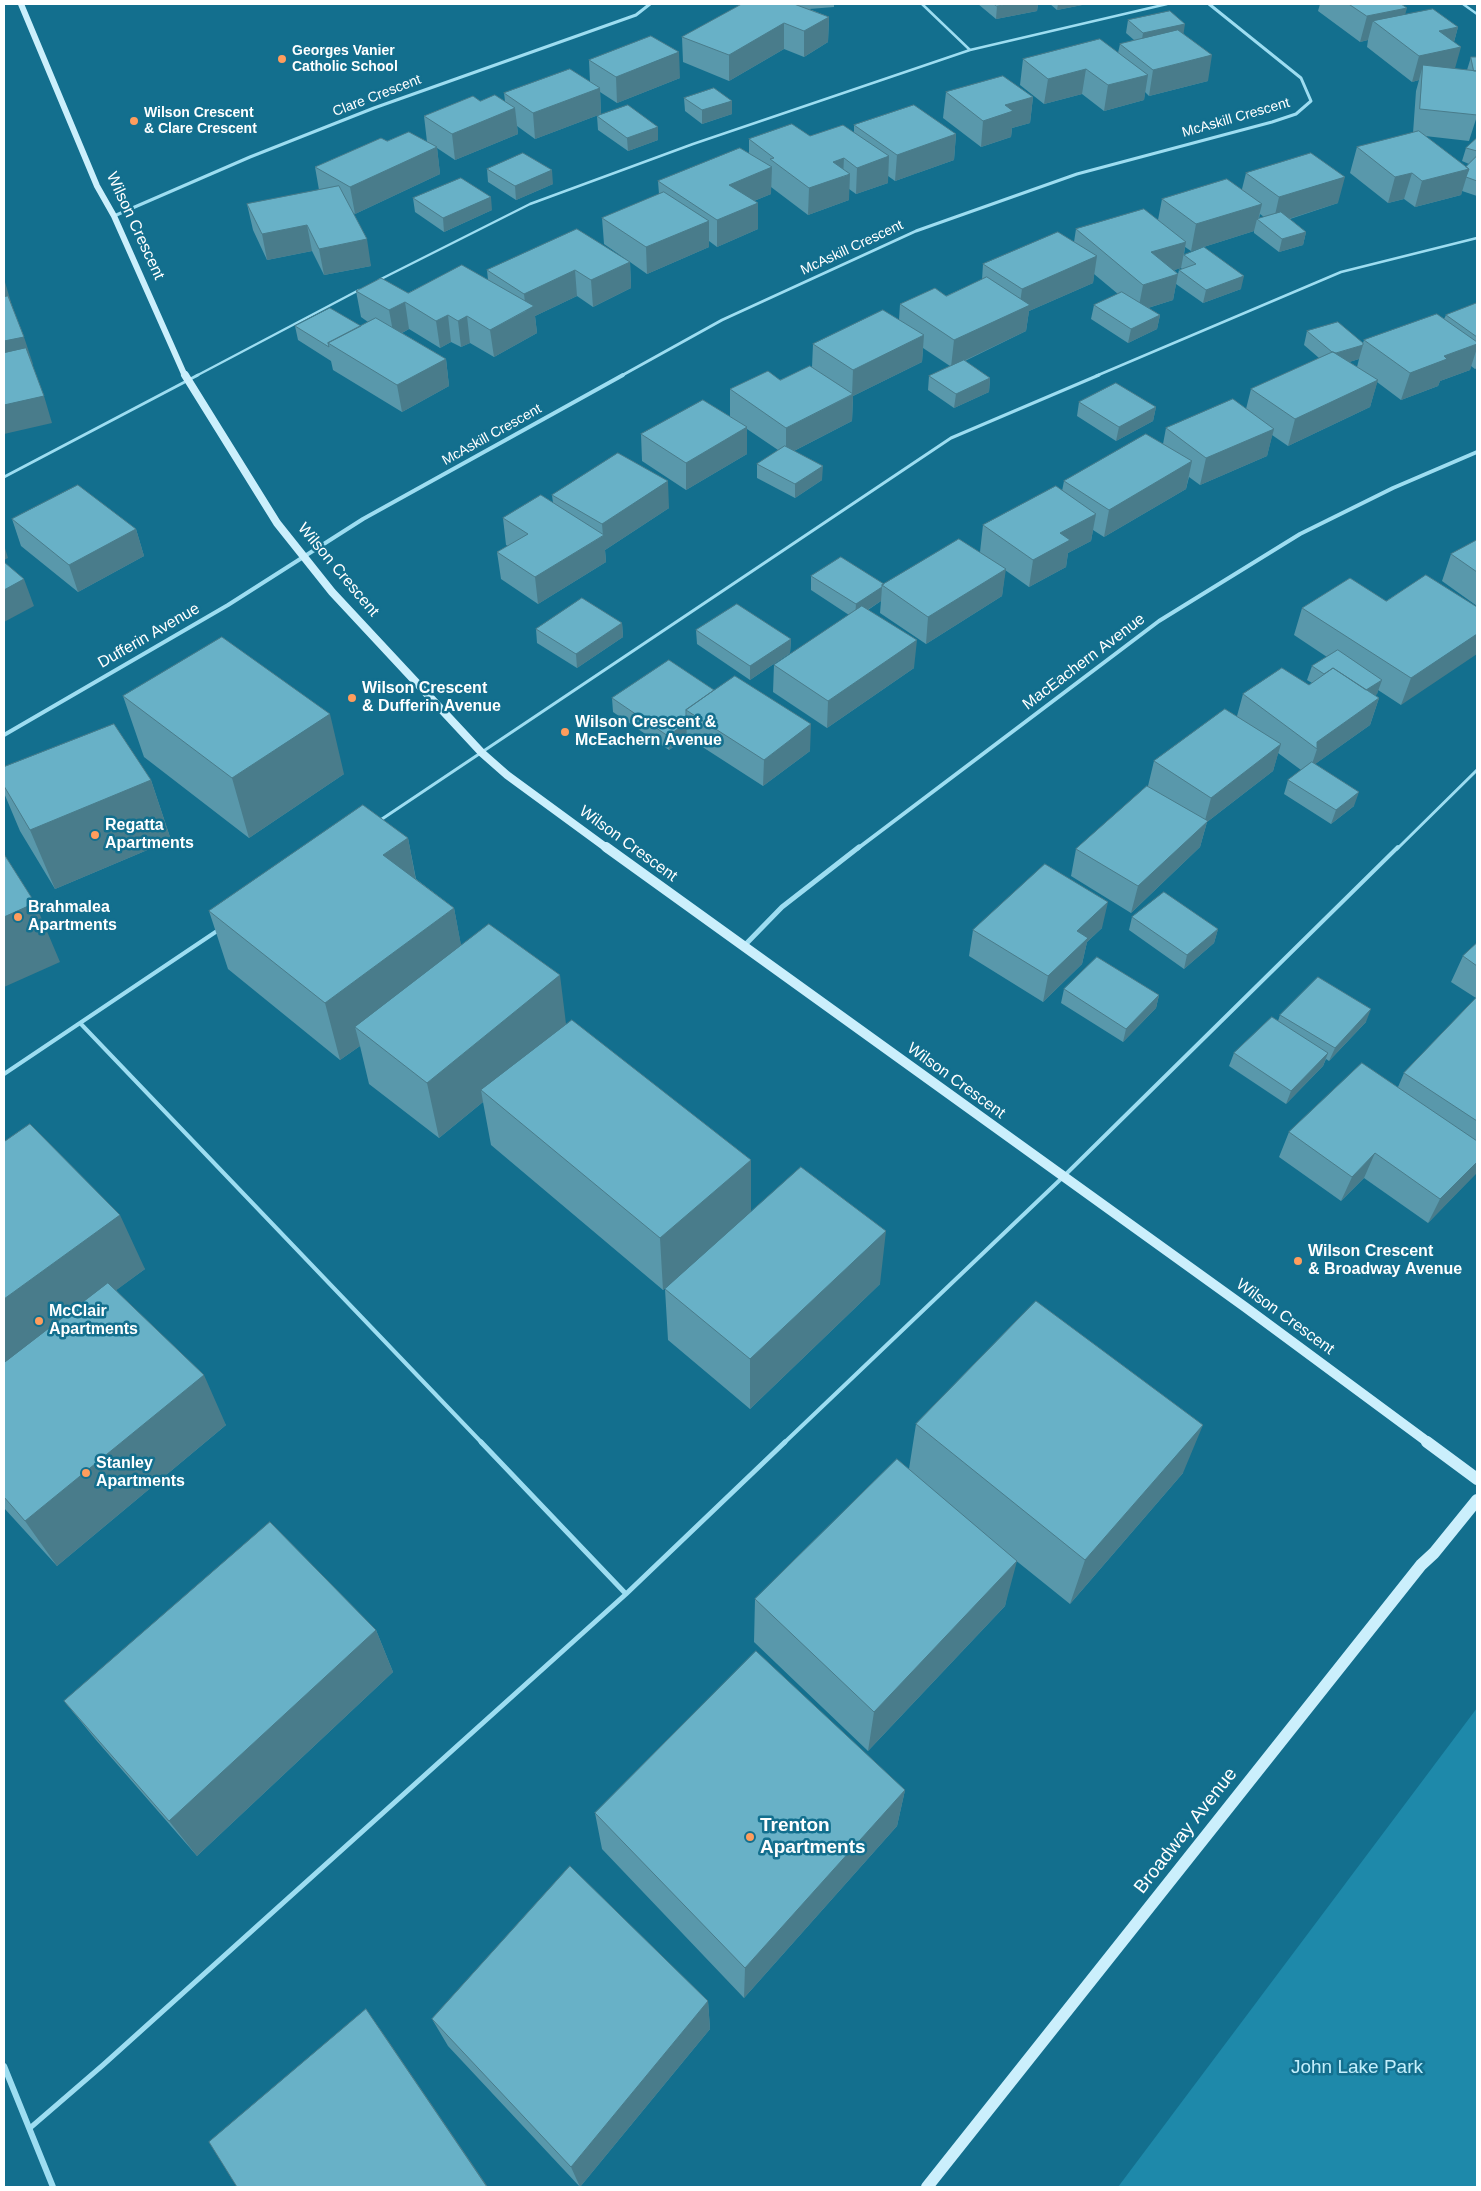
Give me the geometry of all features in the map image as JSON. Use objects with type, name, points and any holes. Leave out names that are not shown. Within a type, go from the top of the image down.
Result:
[{"type":"street","name":"Wilson Crescent","points":[[21,4],[97,186],[114,216],[188,382],[277,523],[332,592],[482,753],[508,775],[742,947],[1237,1302],[1477,1479]]},
{"type":"street","name":"Clare Crescent","points":[[114,216],[250,157],[365,111],[636,15],[650,4]]},
{"type":"street","name":"McAskill Crescent","points":[[305,557],[363,519],[722,320],[916,231],[1077,174],[1272,122],[1296,114],[1311,101],[1301,78],[1209,4]]},
{"type":"street","name":"MacEachern Avenue","points":[[742,947],[801,891],[1158,622],[1300,534],[1393,488],[1477,452]]},
{"type":"street","name":"Dufferin Avenue","points":[[4,735],[228,605],[305,557]]},
{"type":"street","name":"Broadway Avenue","points":[[927,2187],[1415,1573],[1434,1553],[1477,1500]]},
{"type":"street","points":[[4,2066],[53,2187]]},
{"type":"lane","points":[[922,4],[970,50]]},
{"type":"lane","points":[[372,284],[530,204],[693,144],[970,50],[1167,4]]},
{"type":"lane","points":[[1463,4],[1477,14]]},
{"type":"lane","points":[[377,822],[951,438],[1340,272],[1477,238]]},
{"type":"lane","points":[[4,477],[188,382],[232,356],[363,288]]},
{"type":"lane","points":[[30,2128],[103,2065],[626,1594],[1063,1177],[1477,770]]},
{"type":"lane","points":[[4,1074],[221,929]]},
{"type":"lane","points":[[81,1024],[626,1594]]},
{"type":"green space","name":"John Lake Park","points":[[1477,1708],[1477,2187],[1118,2187]]},
{"type":"building","points":[[742,4],[794,4],[829,17],[804,31],[784,23],[729,55],[682,37]]},
{"type":"building","points":[[994,4],[1010,4],[997,6]]},
{"type":"building","points":[[1349,4],[1401,4],[1407,8],[1367,16]]},
{"type":"building","points":[[1433,9],[1458,27],[1439,31],[1461,47],[1419,56],[1373,21]]},
{"type":"building","points":[[1170,11],[1185,24],[1143,33],[1128,20]]},
{"type":"building","points":[[1178,30],[1212,55],[1153,70],[1120,44]]},
{"type":"building","points":[[651,36],[679,52],[616,77],[589,60]]},
{"type":"building","points":[[1100,39],[1148,75],[1108,85],[1086,69],[1048,79],[1023,59]]},
{"type":"building","points":[[1471,57],[1477,57],[1477,71],[1474,71]]},
{"type":"building","points":[[1423,65],[1477,71],[1477,115],[1420,109]]},
{"type":"building","points":[[570,69],[600,88],[533,113],[504,93]]},
{"type":"building","points":[[1003,76],[1033,97],[1005,105],[1013,111],[983,121],[946,92]]},
{"type":"building","points":[[714,88],[732,101],[702,110],[684,98]]},
{"type":"building","points":[[495,95],[515,108],[452,134],[424,116],[473,96],[480,101]]},
{"type":"building","points":[[628,105],[658,127],[627,138],[597,116]]},
{"type":"building","points":[[914,105],[956,134],[897,155],[854,125]]},
{"type":"building","points":[[792,124],[810,136],[843,125],[889,156],[857,168],[844,158],[833,162],[850,174],[809,188],[770,159],[774,158],[749,139]]},
{"type":"building","points":[[1419,131],[1469,169],[1422,181],[1412,173],[1395,177],[1357,147]]},
{"type":"building","points":[[409,132],[437,147],[350,187],[315,167],[381,138],[387,141]]},
{"type":"building","points":[[1477,138],[1477,151],[1466,148]]},
{"type":"building","points":[[740,148],[772,167],[729,185],[758,203],[717,220],[658,181]]},
{"type":"building","points":[[523,153],[552,170],[515,186],[487,169]]},
{"type":"building","points":[[1311,153],[1345,177],[1279,197],[1246,173]]},
{"type":"building","points":[[1477,156],[1477,181],[1466,177],[1469,169],[1466,167]]},
{"type":"building","points":[[461,178],[491,197],[443,218],[413,198]]},
{"type":"building","points":[[1227,179],[1262,204],[1196,224],[1162,199]]},
{"type":"building","points":[[339,186],[367,239],[319,249],[307,225],[262,234],[247,204]]},
{"type":"building","points":[[664,192],[709,221],[646,247],[602,218]]},
{"type":"building","points":[[1144,209],[1186,242],[1151,252],[1178,274],[1143,285],[1076,229]]},
{"type":"building","points":[[1281,212],[1306,232],[1282,239],[1257,219]]},
{"type":"building","points":[[577,229],[630,262],[591,280],[575,270],[524,294],[487,270]]},
{"type":"building","points":[[1058,232],[1097,256],[1022,289],[983,264]]},
{"type":"building","points":[[1204,247],[1244,276],[1206,290],[1179,270],[1196,264],[1184,255]]},
{"type":"building","points":[[462,265],[534,306],[490,330],[467,316],[458,321],[448,315],[436,321],[405,302],[389,310],[356,291],[381,278],[408,293]]},
{"type":"building","points":[[987,277],[1030,305],[954,340],[900,304],[935,288],[946,296]]},
{"type":"building","points":[[1122,292],[1160,315],[1131,329],[1094,305]]},
{"type":"building","points":[[8,296],[24,337],[4,341],[4,297]]},
{"type":"building","points":[[1477,303],[1477,337],[1446,315]]},
{"type":"building","points":[[330,308],[361,326],[328,343],[329,347],[295,326]]},
{"type":"building","points":[[883,310],[924,335],[853,370],[813,344]]},
{"type":"building","points":[[1437,314],[1477,342],[1477,344],[1444,356],[1447,359],[1410,373],[1364,340]]},
{"type":"building","points":[[376,318],[446,359],[397,385],[328,343]]},
{"type":"building","points":[[1338,322],[1363,345],[1336,353],[1332,352],[1307,331]]},
{"type":"building","points":[[26,348],[44,396],[4,405],[4,353]]},
{"type":"building","points":[[1333,352],[1378,380],[1295,419],[1251,389]]},
{"type":"building","points":[[964,360],[990,378],[956,394],[929,376]]},
{"type":"building","points":[[810,366],[853,394],[786,428],[730,389],[768,371],[780,380]]},
{"type":"building","points":[[1116,383],[1156,407],[1119,427],[1079,402]]},
{"type":"building","points":[[1233,399],[1274,429],[1206,458],[1166,428]]},
{"type":"building","points":[[703,400],[747,427],[686,463],[641,434]]},
{"type":"building","points":[[1146,434],[1192,461],[1109,510],[1064,481]]},
{"type":"building","points":[[785,446],[823,466],[795,484],[757,464]]},
{"type":"building","points":[[618,453],[668,481],[602,524],[552,495]]},
{"type":"building","points":[[78,485],[136,529],[69,565],[12,519]]},
{"type":"building","points":[[1056,486],[1096,514],[1060,533],[1070,540],[1033,560],[983,525]]},
{"type":"building","points":[[541,495],[604,535],[535,577],[497,552],[528,534],[503,518]]},
{"type":"building","points":[[959,539],[1006,569],[928,617],[882,585]]},
{"type":"building","points":[[1477,540],[1477,572],[1451,554]]},
{"type":"building","points":[[841,557],[884,584],[882,587],[856,604],[811,576]]},
{"type":"building","points":[[4,562],[24,579],[4,590]]},
{"type":"building","points":[[1426,575],[1477,607],[1477,634],[1411,678],[1302,608],[1350,578],[1386,601]]},
{"type":"building","points":[[582,598],[622,623],[576,654],[536,629]]},
{"type":"building","points":[[737,604],[791,639],[750,666],[696,630]]},
{"type":"building","points":[[862,606],[917,640],[828,701],[774,665]]},
{"type":"building","points":[[222,637],[330,714],[232,778],[123,696]]},
{"type":"building","points":[[1338,650],[1382,680],[1366,690],[1333,668],[1324,674],[1312,666]]},
{"type":"building","points":[[669,660],[714,690],[686,710],[686,723],[668,736],[612,698]]},
{"type":"building","points":[[1282,668],[1309,685],[1333,668],[1379,698],[1317,742],[1317,749],[1243,694]]},
{"type":"building","points":[[735,676],[811,724],[764,760],[686,710]]},
{"type":"building","points":[[1225,709],[1281,744],[1211,798],[1154,761]]},
{"type":"building","points":[[114,724],[151,780],[30,830],[4,786],[4,767]]},
{"type":"building","points":[[1312,762],[1359,792],[1336,810],[1288,780]]},
{"type":"building","points":[[1147,786],[1208,821],[1138,886],[1076,849]]},
{"type":"building","points":[[363,805],[408,838],[383,855],[454,908],[325,1003],[209,911]]},
{"type":"building","points":[[4,854],[35,903],[4,917]]},
{"type":"building","points":[[1045,864],[1108,902],[1077,931],[1088,938],[1048,976],[973,930]]},
{"type":"building","points":[[1164,892],[1218,929],[1187,955],[1132,917]]},
{"type":"building","points":[[489,924],[560,975],[427,1083],[355,1027]]},
{"type":"building","points":[[1477,943],[1477,966],[1463,956]]},
{"type":"building","points":[[1097,957],[1159,995],[1126,1029],[1064,989]]},
{"type":"building","points":[[1318,977],[1371,1009],[1335,1048],[1280,1015]]},
{"type":"building","points":[[1477,997],[1477,1121],[1404,1073]]},
{"type":"building","points":[[1272,1017],[1328,1053],[1291,1091],[1234,1053]]},
{"type":"building","points":[[572,1020],[751,1160],[660,1238],[481,1090]]},
{"type":"building","points":[[1362,1063],[1477,1141],[1477,1162],[1440,1199],[1375,1153],[1352,1177],[1289,1132]]},
{"type":"building","points":[[30,1124],[120,1215],[4,1299],[4,1142]]},
{"type":"building","points":[[801,1167],[886,1231],[750,1359],[665,1289]]},
{"type":"building","points":[[108,1283],[204,1375],[25,1521],[4,1497],[4,1363]]},
{"type":"building","points":[[1036,1301],[1203,1425],[1085,1560],[916,1424]]},
{"type":"building","points":[[897,1459],[1017,1561],[874,1712],[755,1599]]},
{"type":"building","points":[[270,1522],[376,1630],[169,1821],[64,1701]]},
{"type":"building","name":"Trenton Apartments","points":[[756,1651],[905,1790],[745,1968],[595,1813]]},
{"type":"building","points":[[570,1866],[708,2001],[571,2167],[432,2019]]},
{"type":"building","points":[[366,2009],[487,2187],[237,2187],[209,2142]]},
{"type":"place","name":"Georges Vanier Catholic School","points":[[282,59]]},
{"type":"place","name":"Wilson Crescent & Clare Crescent","points":[[134,121]]},
{"type":"place","name":"Wilson Crescent & Dufferin Avenue","points":[[352,698]]},
{"type":"place","name":"Wilson Crescent & McEachern Avenue","points":[[565,732]]},
{"type":"place","name":"Regatta Apartments","points":[[95,835]]},
{"type":"place","name":"Brahmalea Apartments","points":[[18,917]]},
{"type":"place","name":"Wilson Crescent & Broadway Avenue","points":[[1298,1261]]},
{"type":"place","name":"McClair Apartments","points":[[39,1321]]},
{"type":"place","name":"Stanley Apartments","points":[[86,1473]]},
{"type":"place","name":"Trenton Apartments","points":[[750,1837]]}]
